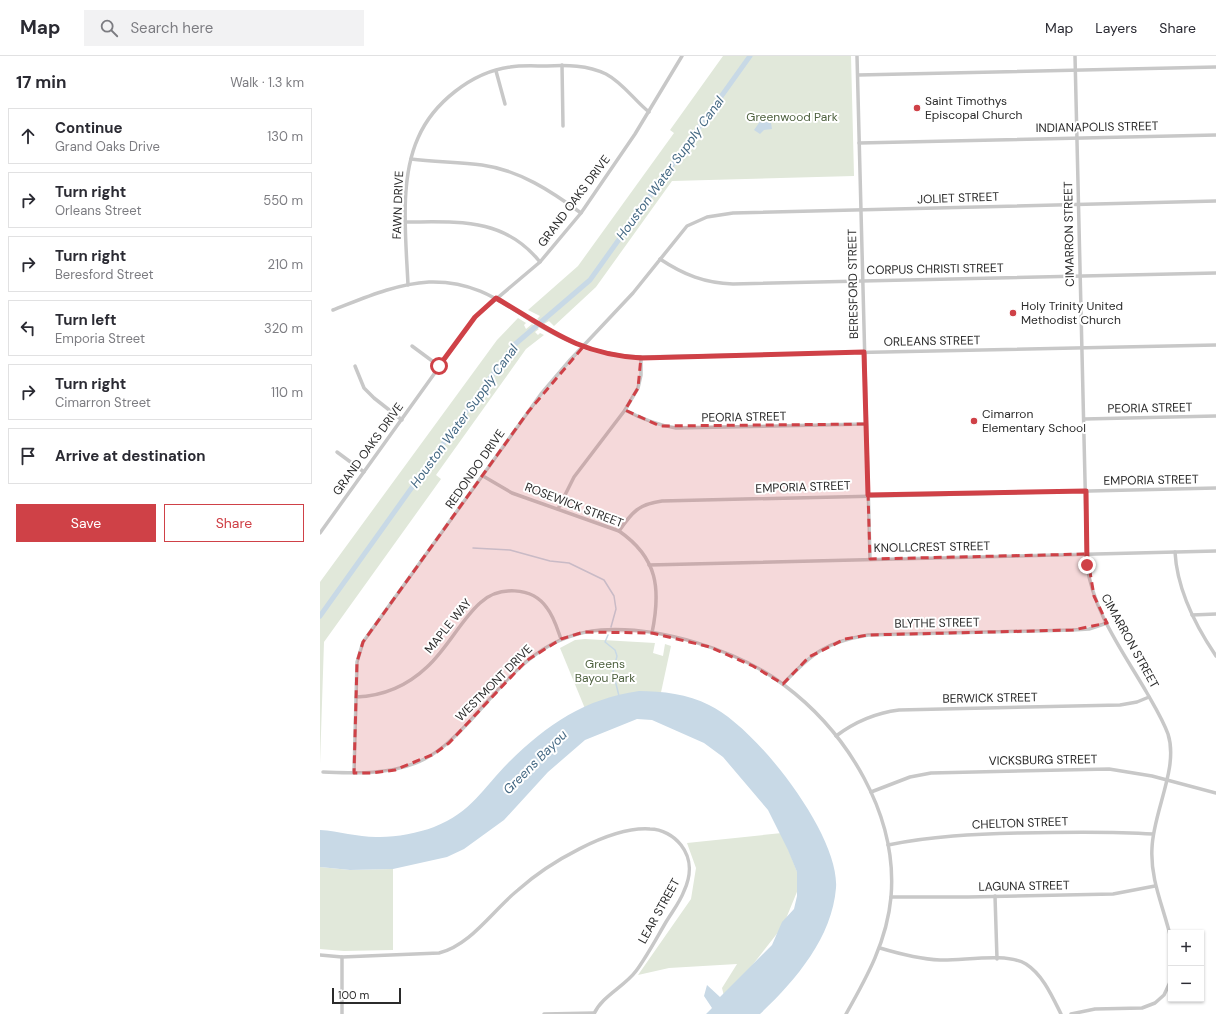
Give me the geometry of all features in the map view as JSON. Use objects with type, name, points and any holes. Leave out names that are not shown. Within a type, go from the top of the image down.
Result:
[{"type":"street","name":"GRAND OAKS DRIVE","points":[[320,533],[475,317],[540,262],[581,213],[649,112],[682,56]]},
{"type":"street","name":"BERESFORD STREET","points":[[857,56],[870,559]]},
{"type":"street","name":"CIMARRON STREET","points":[[1075,56],[1087,554],[1089,581],[1094,596],[1107,623],[1149,697],[1168,735],[1170,757],[1152,834],[1152,865],[1156,886],[1168,930]]},
{"type":"street","name":"FAWN DRIVE","points":[[408,284],[406,222],[407,181],[411,159],[418,137],[432,116],[445,101],[465,84],[496,71],[510,67],[562,65],[583,67],[605,74],[620,83],[633,98],[649,112]]},
{"type":"street","points":[[562,65],[563,126]]},
{"type":"street","points":[[858,75],[1216,67]]},
{"type":"street","points":[[496,71],[505,104]]},
{"type":"street","name":"INDIANAPOLIS STREET","points":[[859,143],[1216,135]]},
{"type":"street","points":[[411,159],[482,165],[502,169],[538,184],[581,213]]},
{"type":"street","name":"JOLIET STREET","points":[[701,219],[715,214],[733,213],[1216,201]]},
{"type":"street","name":"REDONDO DRIVE","points":[[354,773],[357,662],[363,642],[537,400],[583,347],[633,294],[688,226],[701,219]]},
{"type":"street","points":[[406,222],[481,224],[503,232],[520,241],[529,248],[540,262]]},
{"type":"street","name":"CORPUS CHRISTI STREET","points":[[660,259],[697,280],[716,284],[1216,273]]},
{"type":"street","name":"ORLEANS STREET","points":[[333,310],[386,290],[408,284],[446,283],[480,291],[496,298],[564,339],[583,347],[621,356],[641,358],[1216,345]]},
{"type":"street","points":[[412,346],[439,366]]},
{"type":"street","points":[[558,509],[574,477],[625,410],[638,388],[641,375],[641,358]]},
{"type":"street","points":[[355,366],[364,388],[374,398],[402,420]]},
{"type":"street","name":"PEORIA STREET","points":[[625,410],[660,426],[676,428],[866,424]]},
{"type":"street","name":"PEORIA STREET","points":[[1084,419],[1216,416]]},
{"type":"street","points":[[337,452],[364,472]]},
{"type":"street","name":"ROSEWICK STREET","points":[[483,476],[512,493],[619,531],[634,541],[649,564],[657,591],[658,608],[652,633]]},
{"type":"street","name":"EMPORIA STREET","points":[[619,531],[630,515],[638,508],[652,502],[662,501],[1216,488]]},
{"type":"street","name":"KNOLLCREST STREET","points":[[649,564],[1216,551]]},
{"type":"street","points":[[1175,552],[1179,583],[1192,614],[1216,656]]},
{"type":"street","name":"MAPLE WAY","points":[[356,697],[373,696],[391,692],[411,680],[427,667],[479,603],[493,594],[510,590],[522,591],[535,597],[547,607],[561,639]]},
{"type":"street","points":[[1192,614],[1216,614]]},
{"type":"street","name":"BLYTHE STREET","points":[[783,684],[809,656],[830,644],[868,634],[1073,630],[1089,628],[1107,623]]},
{"type":"street","name":"WESTMONT DRIVE","points":[[323,772],[372,773],[395,770],[434,754],[449,743],[526,661],[541,649],[561,639],[584,632],[604,630],[652,633],[710,647],[753,666],[783,684],[801,699],[836,736],[851,756],[871,792],[881,817],[888,845],[891,897],[880,948],[863,986],[846,1014]]},
{"type":"street","name":"BERWICK STREET","points":[[836,736],[851,725],[868,717],[899,710],[1120,705],[1138,702],[1149,697]]},
{"type":"street","name":"VICKSBURG STREET","points":[[871,792],[910,777],[950,772],[1109,769],[1133,771],[1216,793]]},
{"type":"street","name":"LEAR STREET","points":[[342,957],[439,953],[450,950],[461,943],[503,903],[537,874],[564,857],[594,843],[640,829],[652,828],[662,831],[682,846],[689,861],[689,877],[684,892],[636,972],[621,987],[604,1000],[594,1013]]},
{"type":"street","name":"CHELTON STREET","points":[[888,845],[944,836],[990,834],[1093,831],[1152,834]]},
{"type":"street","name":"LAGUNA STREET","points":[[891,897],[1113,894],[1156,886]]},
{"type":"street","points":[[995,896],[997,959]]},
{"type":"street","points":[[880,948],[906,956],[941,960],[997,959],[1025,964],[1035,972],[1047,988],[1061,1014]]},
{"type":"street","points":[[320,955],[342,957],[342,1014]]},
{"type":"street","points":[[1071,1014],[1095,1009],[1142,1008],[1164,995],[1168,986]]},
{"type":"street","points":[[544,1014],[594,1013]]},
{"type":"highlighted area","points":[[583,347],[621,356],[641,357],[638,388],[625,410],[660,426],[866,424],[870,559],[1087,554],[1094,596],[1107,623],[1073,630],[868,635],[845,639],[809,657],[783,684],[753,666],[710,647],[652,633],[584,632],[561,639],[526,661],[449,743],[434,754],[395,770],[372,773],[354,773],[357,662],[363,642],[528,412]]},
{"type":"green space","name":"Greenwood Park","points":[[723,56],[851,56],[854,176],[672,181],[596,287],[554,326],[549,321],[544,324],[537,319],[540,316],[528,310],[578,266],[674,133],[670,130]]},
{"type":"green space","points":[[518,318],[526,323],[524,325],[526,329],[532,324],[539,329],[535,332],[538,335],[540,333],[544,335],[526,349],[436,475],[441,479],[324,642],[320,764],[320,582],[497,340]]},
{"type":"green space","name":"Greens Bayou Park","points":[[585,639],[655,643],[653,653],[663,656],[665,644],[671,646],[660,697],[586,711],[560,648],[575,640]]},
{"type":"green space","points":[[782,833],[801,882],[783,926],[725,1000],[722,988],[737,964],[669,968],[638,975],[691,899],[696,868],[687,843]]},
{"type":"green space","points":[[320,867],[350,870],[393,869],[393,950],[344,951],[320,949]]},
{"type":"water","points":[[761,120],[771,123],[772,129],[764,130],[760,134],[754,130]]},
{"type":"water","name":"Greens Bayou","points":[[639,691],[666,693],[701,701],[728,717],[749,735],[792,785],[810,813],[824,840],[834,866],[836,888],[833,906],[819,941],[810,957],[798,973],[760,1014],[706,1014],[712,1008],[704,996],[707,985],[720,997],[772,945],[782,922],[794,909],[797,896],[797,872],[768,810],[723,757],[704,743],[652,720],[637,719],[585,740],[548,772],[504,820],[464,849],[447,857],[393,869],[350,870],[320,867],[320,830],[380,837],[407,834],[434,827],[447,821],[467,807],[524,748],[538,736],[568,715],[601,700]]},
{"type":"waterway","name":"Houston Water Supply Canal","points":[[320,616],[513,346],[590,280],[750,56]]},
{"type":"waterway","points":[[473,548],[510,550],[550,561],[569,563],[604,580],[614,596],[616,609],[611,627]]},
{"type":"waterway","points":[[608,635],[605,642],[615,650],[617,656],[613,672],[619,696]]},
{"type":"place","name":"Saint Timothys Episcopal Church","points":[[917,108]]},
{"type":"place","name":"Holy Trinity United Methodist Church","points":[[1013,313]]},
{"type":"place","name":"Cimarron Elementary School","points":[[974,421]]},
{"type":"route","points":[[439,366],[475,317],[496,298],[564,339],[583,347],[621,356],[641,358],[864,352],[868,495],[1086,491],[1087,565]]}]
